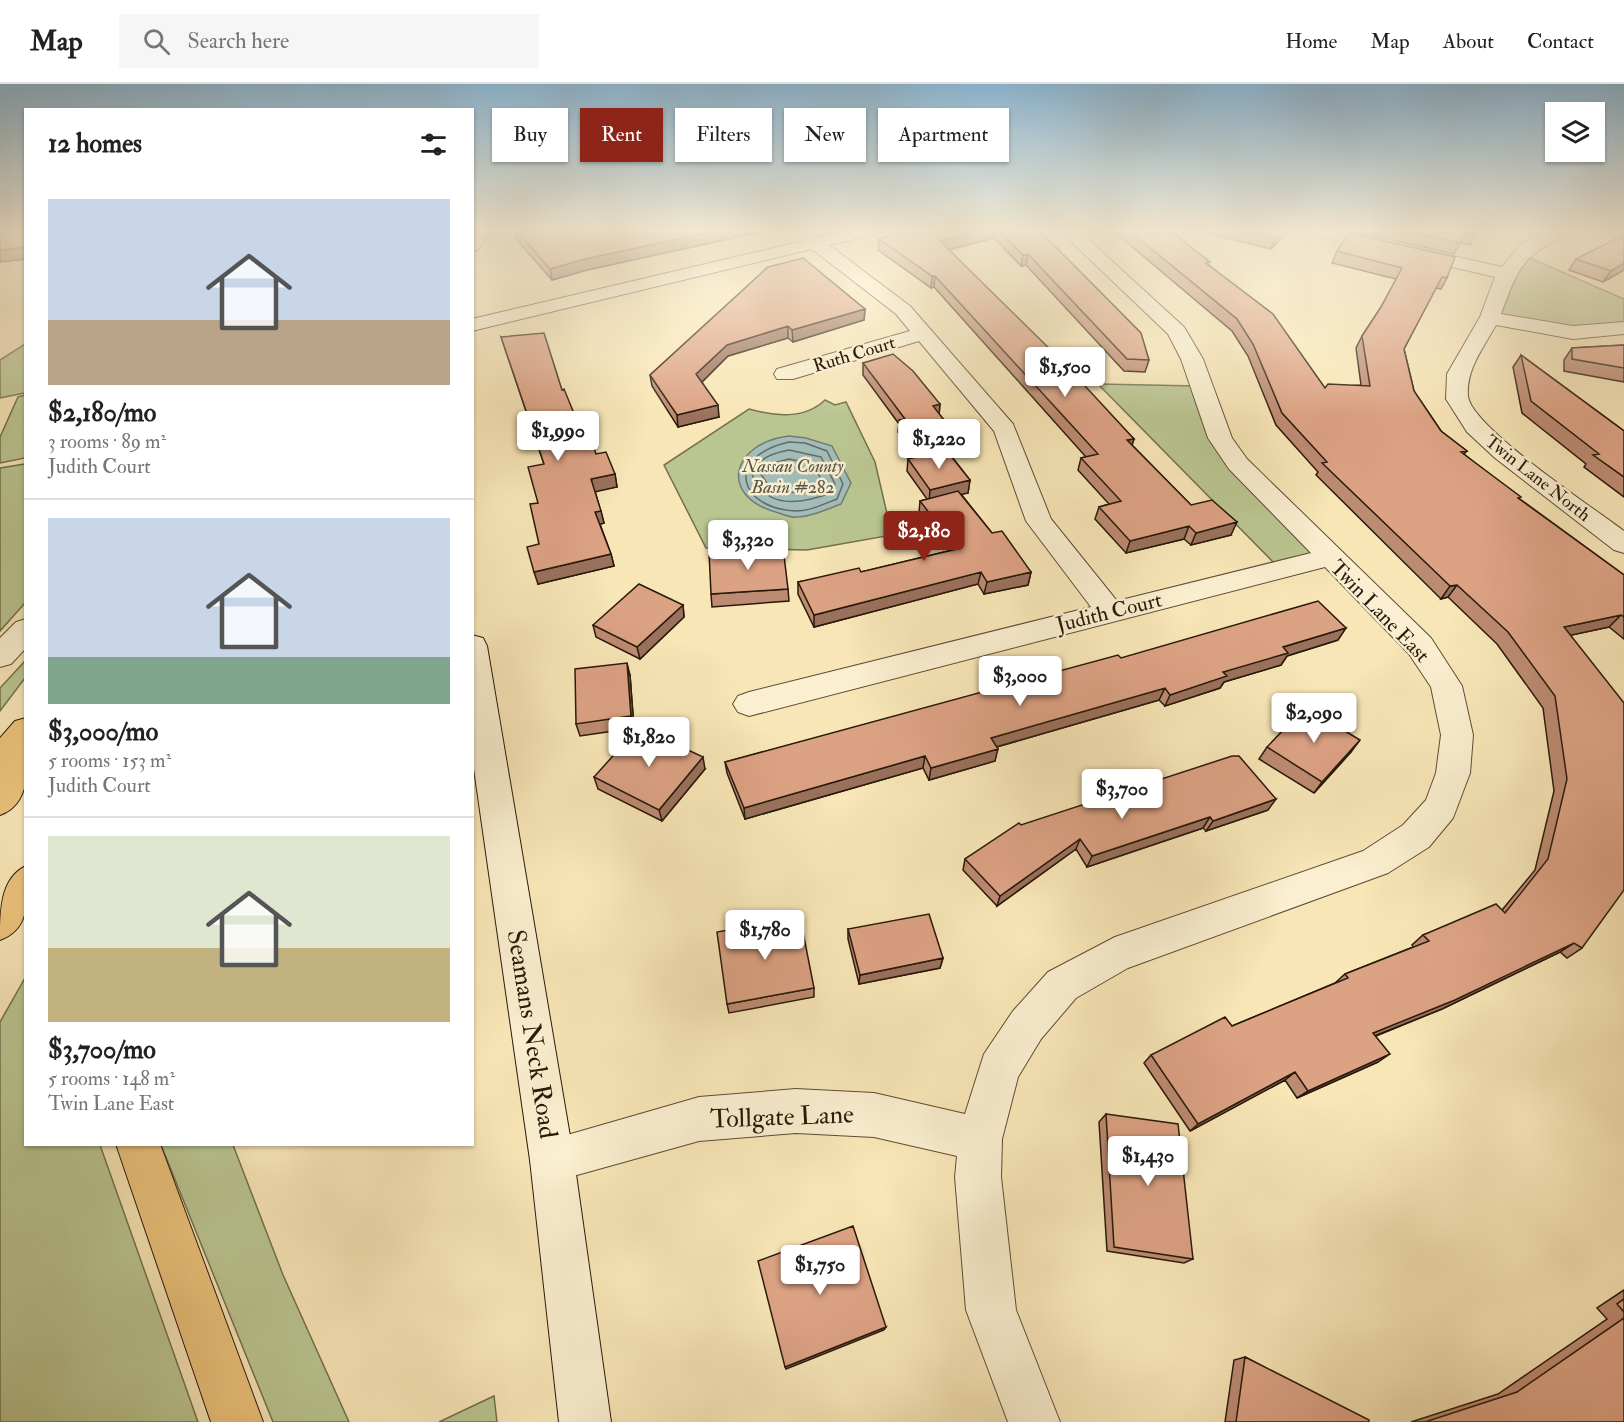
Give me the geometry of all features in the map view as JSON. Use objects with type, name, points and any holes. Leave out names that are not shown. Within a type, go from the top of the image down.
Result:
[{"type":"highway","points":[[0,761],[24,732]]},
{"type":"highway","points":[[0,801],[24,766]]},
{"type":"highway","points":[[0,923],[24,885]]},
{"type":"highway","points":[[139,1146],[237,1422]]},
{"type":"street","points":[[474,326],[615,291]]},
{"type":"street","points":[[880,291],[903,309],[1005,429],[1039,521],[1110,611]]},
{"type":"street","name":"Twin Lane East","points":[[980,1139],[999,1069],[1027,1025],[1062,985],[1115,955],[1375,862],[1416,836],[1441,808],[1453,773],[1457,735],[1446,686],[1420,646],[1238,464],[1220,438],[1192,359],[1177,331],[1135,291]]},
{"type":"street","name":"Twin Lane North","points":[[1499,291],[1490,317],[1458,374],[1457,399],[1475,428],[1504,453],[1624,544]]},
{"type":"street","points":[[1490,317],[1554,331],[1584,332],[1624,328]]},
{"type":"street","name":"Ruth Court","points":[[785,374],[924,333]]},
{"type":"street","name":"Judith Court","points":[[749,704],[1329,557]]},
{"type":"street","points":[[0,656],[24,630]]},
{"type":"street","name":"Seamans Neck Road","points":[[474,659],[552,1160],[585,1422]]},
{"type":"street","name":"Tollgate Lane","points":[[552,1160],[699,1119],[796,1110],[874,1114],[980,1139]]},
{"type":"street","points":[[980,1139],[978,1177],[991,1310],[1034,1422]]},
{"type":"green space","points":[[1505,291],[1607,291],[1624,299],[1624,326],[1582,331],[1492,317]]},
{"type":"green space","points":[[24,345],[24,393],[0,398],[0,360]]},
{"type":"green space","points":[[1098,384],[1197,386],[1212,435],[1320,554],[1276,565]]},
{"type":"green space","points":[[24,395],[24,458],[0,463],[0,437],[18,397]]},
{"type":"green space","points":[[825,400],[835,405],[846,402],[875,462],[892,535],[807,550],[706,548],[664,465],[749,409],[789,415],[808,411]]},
{"type":"green space","points":[[24,464],[24,604],[0,631],[0,468]]},
{"type":"green space","points":[[24,662],[24,679],[0,711],[0,688]]},
{"type":"green space","points":[[24,980],[24,1146],[100,1146],[198,1422],[0,1422],[0,1022]]},
{"type":"green space","points":[[161,1146],[233,1146],[283,1275],[349,1422],[273,1422]]},
{"type":"green space","points":[[494,1396],[497,1422],[439,1422]]},
{"type":"water","name":"Nassau County Basin #282","points":[[789,436],[806,438],[832,446],[851,483],[841,504],[814,514],[792,517],[759,505],[746,495],[740,483],[739,471],[744,459],[754,449],[769,441]]},
{"type":"building","points":[[741,291],[844,291],[865,309],[792,330],[788,326],[727,345],[696,374],[718,405],[677,415],[650,375]]},
{"type":"building","points":[[949,291],[991,291],[1061,360],[1134,439],[1127,440],[1191,505],[1212,500],[1237,522],[1196,533],[1189,526],[1130,541],[1099,507],[1121,501],[1081,458],[1098,454]]},
{"type":"building","points":[[1063,291],[1100,291],[1141,333],[1149,360],[1127,359]]},
{"type":"building","points":[[1203,291],[1243,291],[1273,314],[1325,388],[1328,384],[1370,386],[1362,336],[1389,291],[1434,291],[1404,349],[1414,391],[1441,431],[1467,451],[1461,452],[1521,497],[1518,498],[1624,575],[1624,617],[1621,615],[1564,627],[1624,703],[1624,890],[1582,948],[1574,943],[1455,1000],[1373,1033],[1390,1054],[1308,1091],[1295,1072],[1198,1124],[1151,1055],[1225,1017],[1232,1026],[1348,978],[1345,974],[1429,941],[1423,935],[1496,904],[1505,913],[1548,859],[1567,779],[1555,696],[1508,632],[1457,585],[1450,586],[1322,463],[1327,462],[1282,413],[1253,344],[1237,319]]},
{"type":"building","points":[[544,333],[562,390],[564,389],[580,428],[587,427],[596,454],[606,452],[615,474],[591,479],[601,511],[595,512],[611,554],[534,572],[527,547],[539,544],[530,504],[538,503],[528,467],[544,464],[501,337]]},
{"type":"building","points":[[1624,345],[1624,368],[1572,359],[1572,348]]},
{"type":"building","points":[[893,354],[913,371],[940,404],[933,406],[959,439],[919,448],[899,420],[905,419],[863,363]]},
{"type":"building","points":[[1521,355],[1624,431],[1624,477],[1593,455],[1599,454],[1531,401]]},
{"type":"building","points":[[946,450],[970,480],[930,490],[908,459]]},
{"type":"building","points":[[958,491],[992,533],[1002,531],[1031,572],[987,582],[981,572],[814,615],[798,582],[859,568],[861,572],[957,549],[920,501]]},
{"type":"building","points":[[783,547],[788,589],[711,594],[709,552]]},
{"type":"building","points":[[639,584],[683,605],[637,647],[593,625]]},
{"type":"building","points":[[1318,601],[1346,628],[1283,647],[1288,653],[1223,672],[1227,676],[1170,695],[1165,688],[991,738],[998,749],[931,768],[925,756],[744,808],[725,762],[1118,655],[1121,658]]},
{"type":"building","points":[[627,663],[631,716],[576,724],[575,669]]},
{"type":"building","points":[[1305,707],[1360,740],[1322,782],[1267,747]]},
{"type":"building","points":[[639,727],[703,757],[659,810],[594,777]]},
{"type":"building","points":[[1232,756],[1239,756],[1276,799],[1213,821],[1210,817],[1092,856],[1080,839],[1000,896],[965,859],[1019,823],[1021,825]]},
{"type":"building","points":[[929,914],[943,958],[860,975],[848,929]]},
{"type":"building","points":[[800,917],[814,988],[727,1004],[717,932]]},
{"type":"building","points":[[1106,1114],[1178,1124],[1193,1259],[1114,1247]]},
{"type":"building","points":[[853,1226],[886,1327],[785,1367],[758,1261]]},
{"type":"building","points":[[1624,1299],[1624,1312],[1617,1304]]},
{"type":"building","points":[[1624,1318],[1624,1422],[1425,1422],[1517,1392]]},
{"type":"building","points":[[1245,1357],[1369,1420],[1369,1422],[1236,1422]]}]
